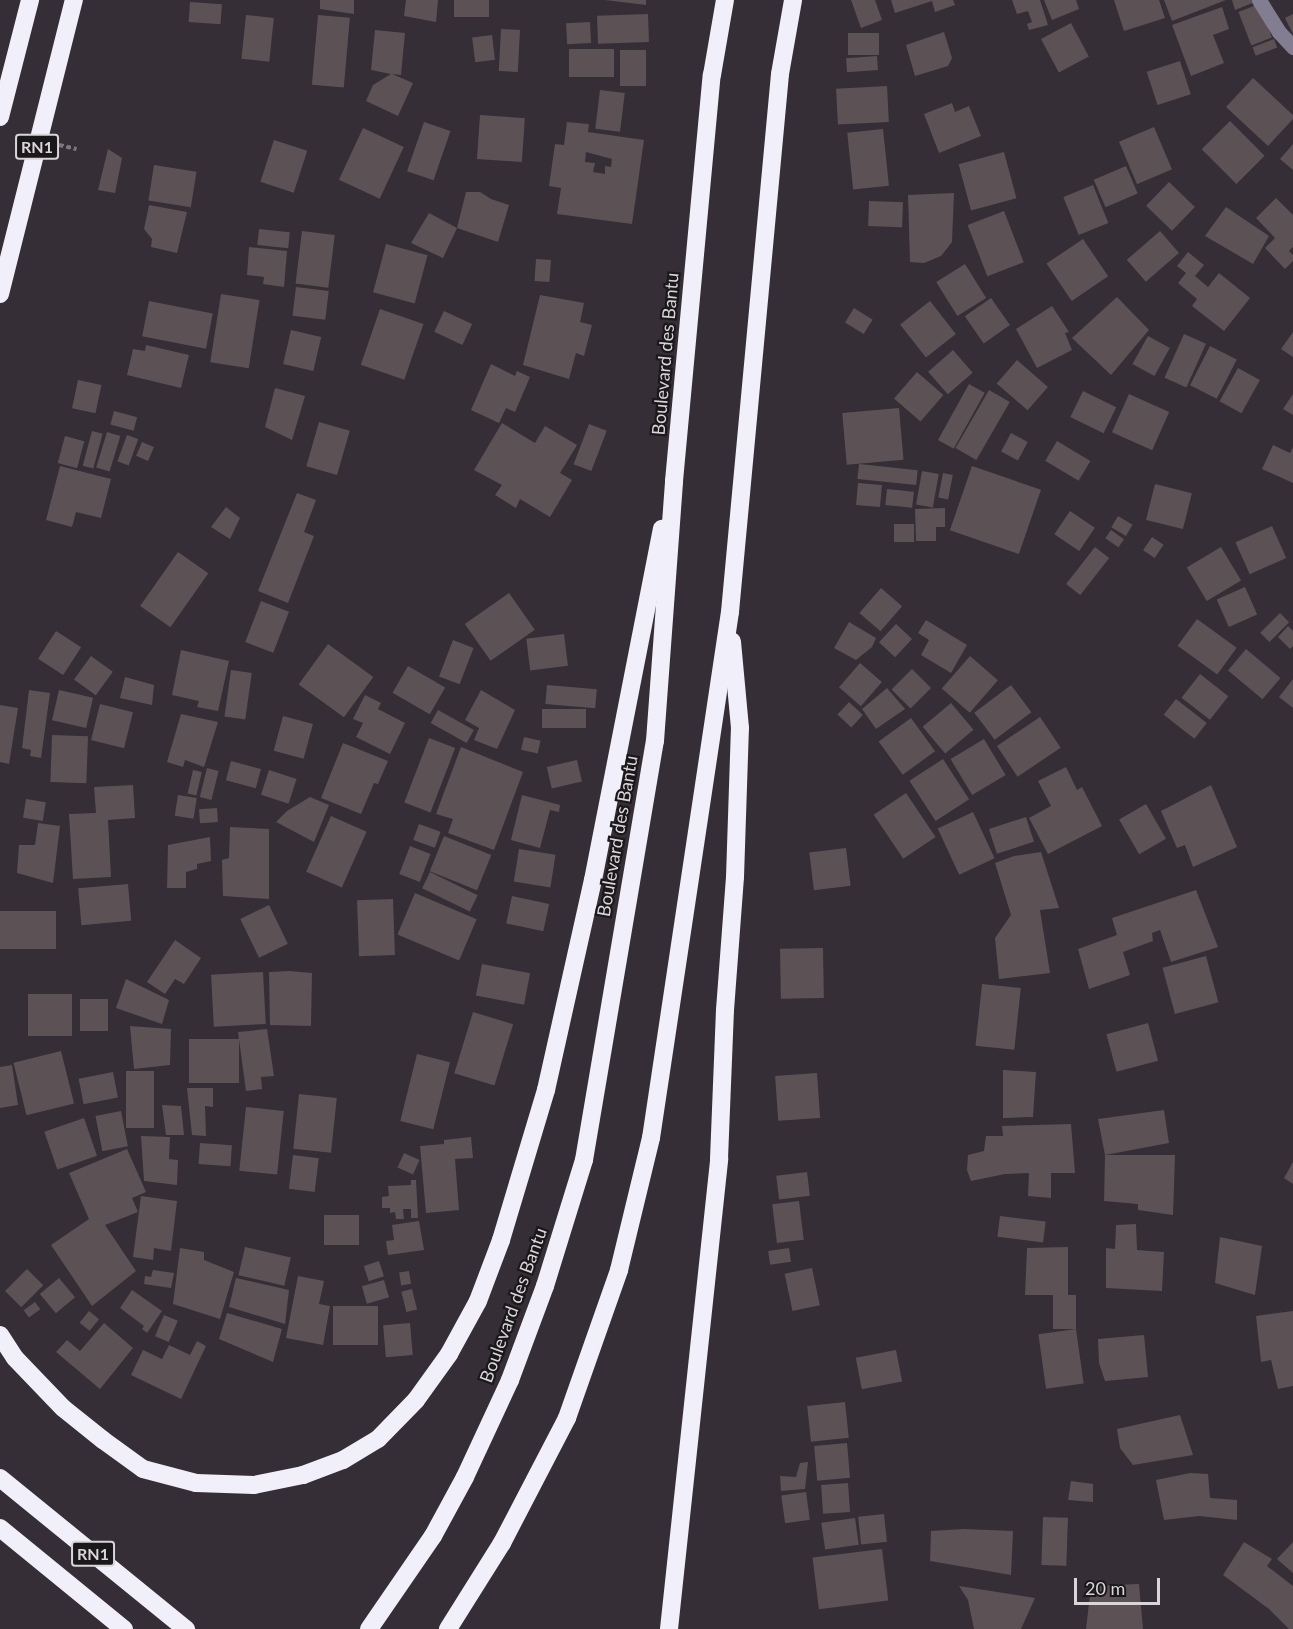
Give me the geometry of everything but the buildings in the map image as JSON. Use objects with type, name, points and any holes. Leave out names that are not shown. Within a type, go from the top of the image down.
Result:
[{"type":"highway","name":"RN1","points":[[0,117],[30,0]]},
{"type":"highway","name":"RN1","points":[[0,294],[74,0]]},
{"type":"highway","name":"Boulevard des Bantu","points":[[369,1629],[433,1536],[465,1477],[510,1380],[545,1286],[584,1160],[655,741],[674,481],[712,75],[725,0]]},
{"type":"highway","points":[[448,1629],[502,1543],[567,1418],[619,1270],[651,1138],[730,612],[780,74],[793,0]]},
{"type":"highway","points":[[0,1335],[15,1358],[63,1408],[103,1440],[142,1469],[196,1483],[254,1485],[303,1475],[343,1460],[378,1439],[416,1400],[449,1354],[478,1301],[501,1240],[543,1101],[593,880],[652,568],[674,481]]},
{"type":"highway","points":[[669,1629],[719,1159],[725,1011],[735,877],[740,728],[730,612]]},
{"type":"highway","name":"RN1","points":[[0,1478],[186,1629]]},
{"type":"highway","name":"RN1","points":[[0,1528],[124,1629]]},
{"type":"highway","points":[[0,1546],[41,1562]]},
{"type":"street","points":[[1259,0],[1278,32],[1293,47]]}]
